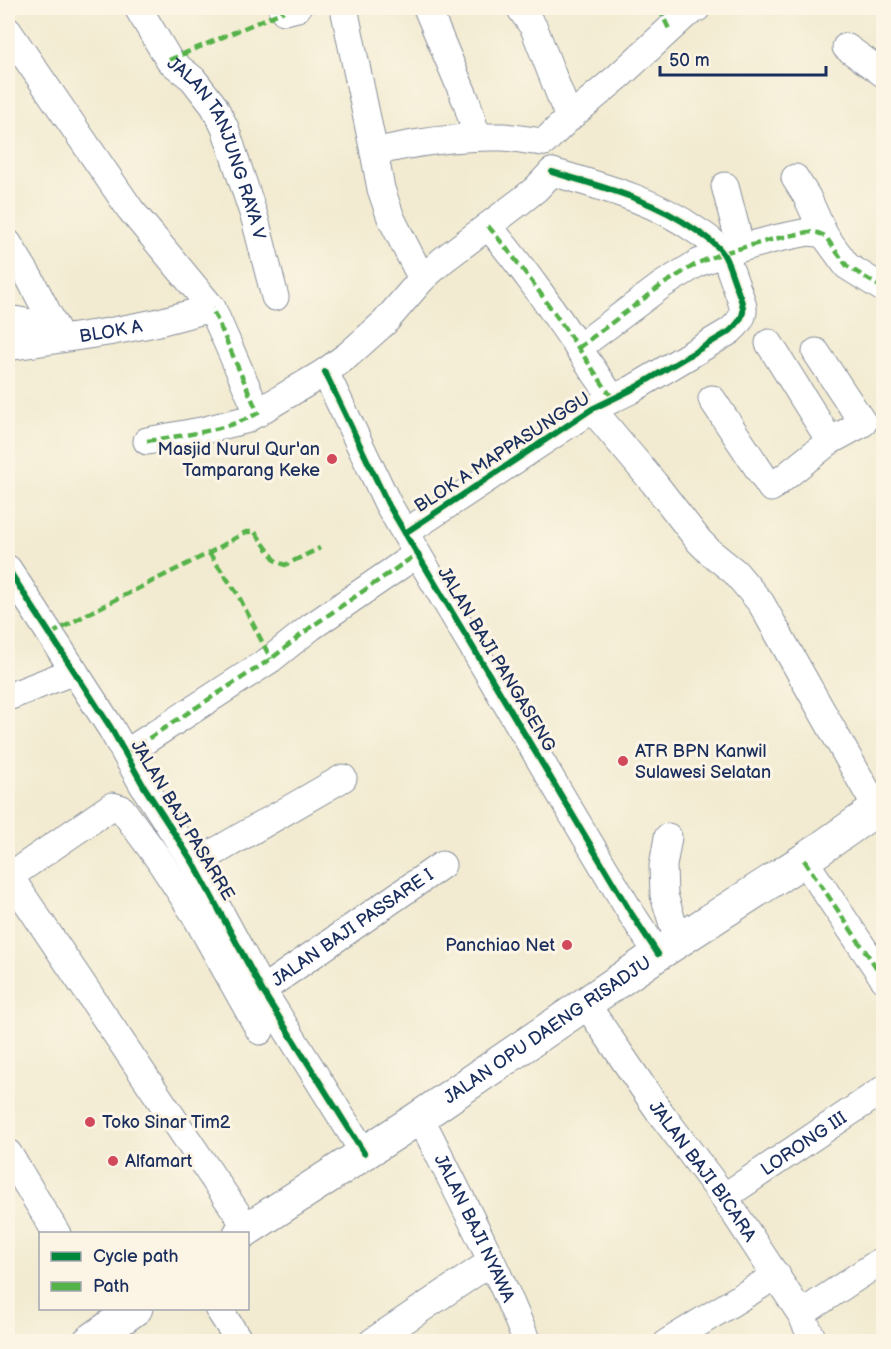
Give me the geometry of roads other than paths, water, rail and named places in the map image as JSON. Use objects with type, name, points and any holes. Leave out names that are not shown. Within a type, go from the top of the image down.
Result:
[{"type":"main road","name":"JALAN OPU DAENG RISADJU","points":[[243,1231],[420,1117],[880,807]]},
{"type":"street","name":"JALAN TANJUNG RAYA V","points":[[138,8],[170,60],[193,80],[214,106],[225,128],[255,219],[275,297]]},
{"type":"street","points":[[344,8],[381,189],[391,218],[422,279]]},
{"type":"street","points":[[427,8],[467,104],[477,137]]},
{"type":"street","points":[[520,8],[534,28],[569,118]]},
{"type":"street","points":[[544,142],[619,76],[664,18],[685,15],[697,8]]},
{"type":"street","points":[[8,31],[130,209],[212,308],[258,413]]},
{"type":"street","points":[[846,47],[884,74]]},
{"type":"street","points":[[374,152],[412,143],[477,137],[506,137],[544,142]]},
{"type":"street","points":[[544,142],[552,172]]},
{"type":"street","points":[[147,441],[245,420],[325,372],[385,322],[422,279],[443,260],[536,189],[552,172]]},
{"type":"street","points":[[552,172],[623,193],[667,211],[713,243],[732,251]]},
{"type":"street","points":[[795,178],[807,197],[825,236],[847,266],[884,289]]},
{"type":"street","points":[[725,186],[732,251]]},
{"type":"street","points":[[488,226],[511,253],[578,348],[603,404]]},
{"type":"street","points":[[578,348],[662,285],[698,263],[774,239],[808,232],[825,236]]},
{"type":"street","points":[[8,243],[58,332]]},
{"type":"street","name":"BLOK A MAPPASUNGGU","points":[[126,753],[271,659],[411,543],[603,404],[730,331],[739,323],[744,314],[732,251]]},
{"type":"street","name":"BLOK A","points":[[8,347],[58,332],[108,332],[212,308]]},
{"type":"street","points":[[8,319],[58,332]]},
{"type":"street","points":[[769,343],[830,441]]},
{"type":"street","points":[[712,399],[771,488],[830,441],[873,426],[816,352]]},
{"type":"street","name":"JALAN BAJI PANGASENG","points":[[325,372],[388,504],[631,913],[668,948]]},
{"type":"street","name":"BLOK A MAPPASUNGGU","points":[[603,404],[654,483],[699,541],[735,572],[761,603],[880,807]]},
{"type":"street","name":"JALAN BAJI PASARRE","points":[[8,569],[194,864],[262,990],[364,1153]]},
{"type":"street","points":[[8,698],[74,671]]},
{"type":"street","points":[[194,864],[343,778]]},
{"type":"street","points":[[243,1231],[8,875],[112,806],[122,809],[195,913],[260,1031]]},
{"type":"street","points":[[668,837],[663,866],[668,948]]},
{"type":"street","points":[[804,860],[884,979]]},
{"type":"street","name":"JALAN BAJI PASSARE I","points":[[262,990],[441,865]]},
{"type":"street","name":"JALAN BAJI BICARA","points":[[586,1004],[659,1111],[724,1197],[777,1275],[801,1314],[814,1341]]},
{"type":"street","name":"LORONG III","points":[[724,1197],[884,1089]]},
{"type":"street","name":"JALAN BAJI NYAWA","points":[[420,1117],[527,1341]]},
{"type":"street","points":[[8,1154],[56,1232]]},
{"type":"street","points":[[801,1314],[884,1259]]},
{"type":"street","points":[[372,1341],[491,1262]]},
{"type":"street","points":[[668,1341],[777,1275]]},
{"type":"street","points":[[219,1310],[240,1341]]},
{"type":"place","name":"Masjid Nurul Qur'an Tamparang Keke","points":[[332,459]]},
{"type":"place","name":"ATR BPN Kanwil Sulawesi Selatan","points":[[623,761]]},
{"type":"place","name":"Panchiao Net","points":[[567,945]]},
{"type":"place","name":"Toko Sinar Tim2","points":[[90,1122]]},
{"type":"place","name":"Alfamart","points":[[113,1161]]}]
